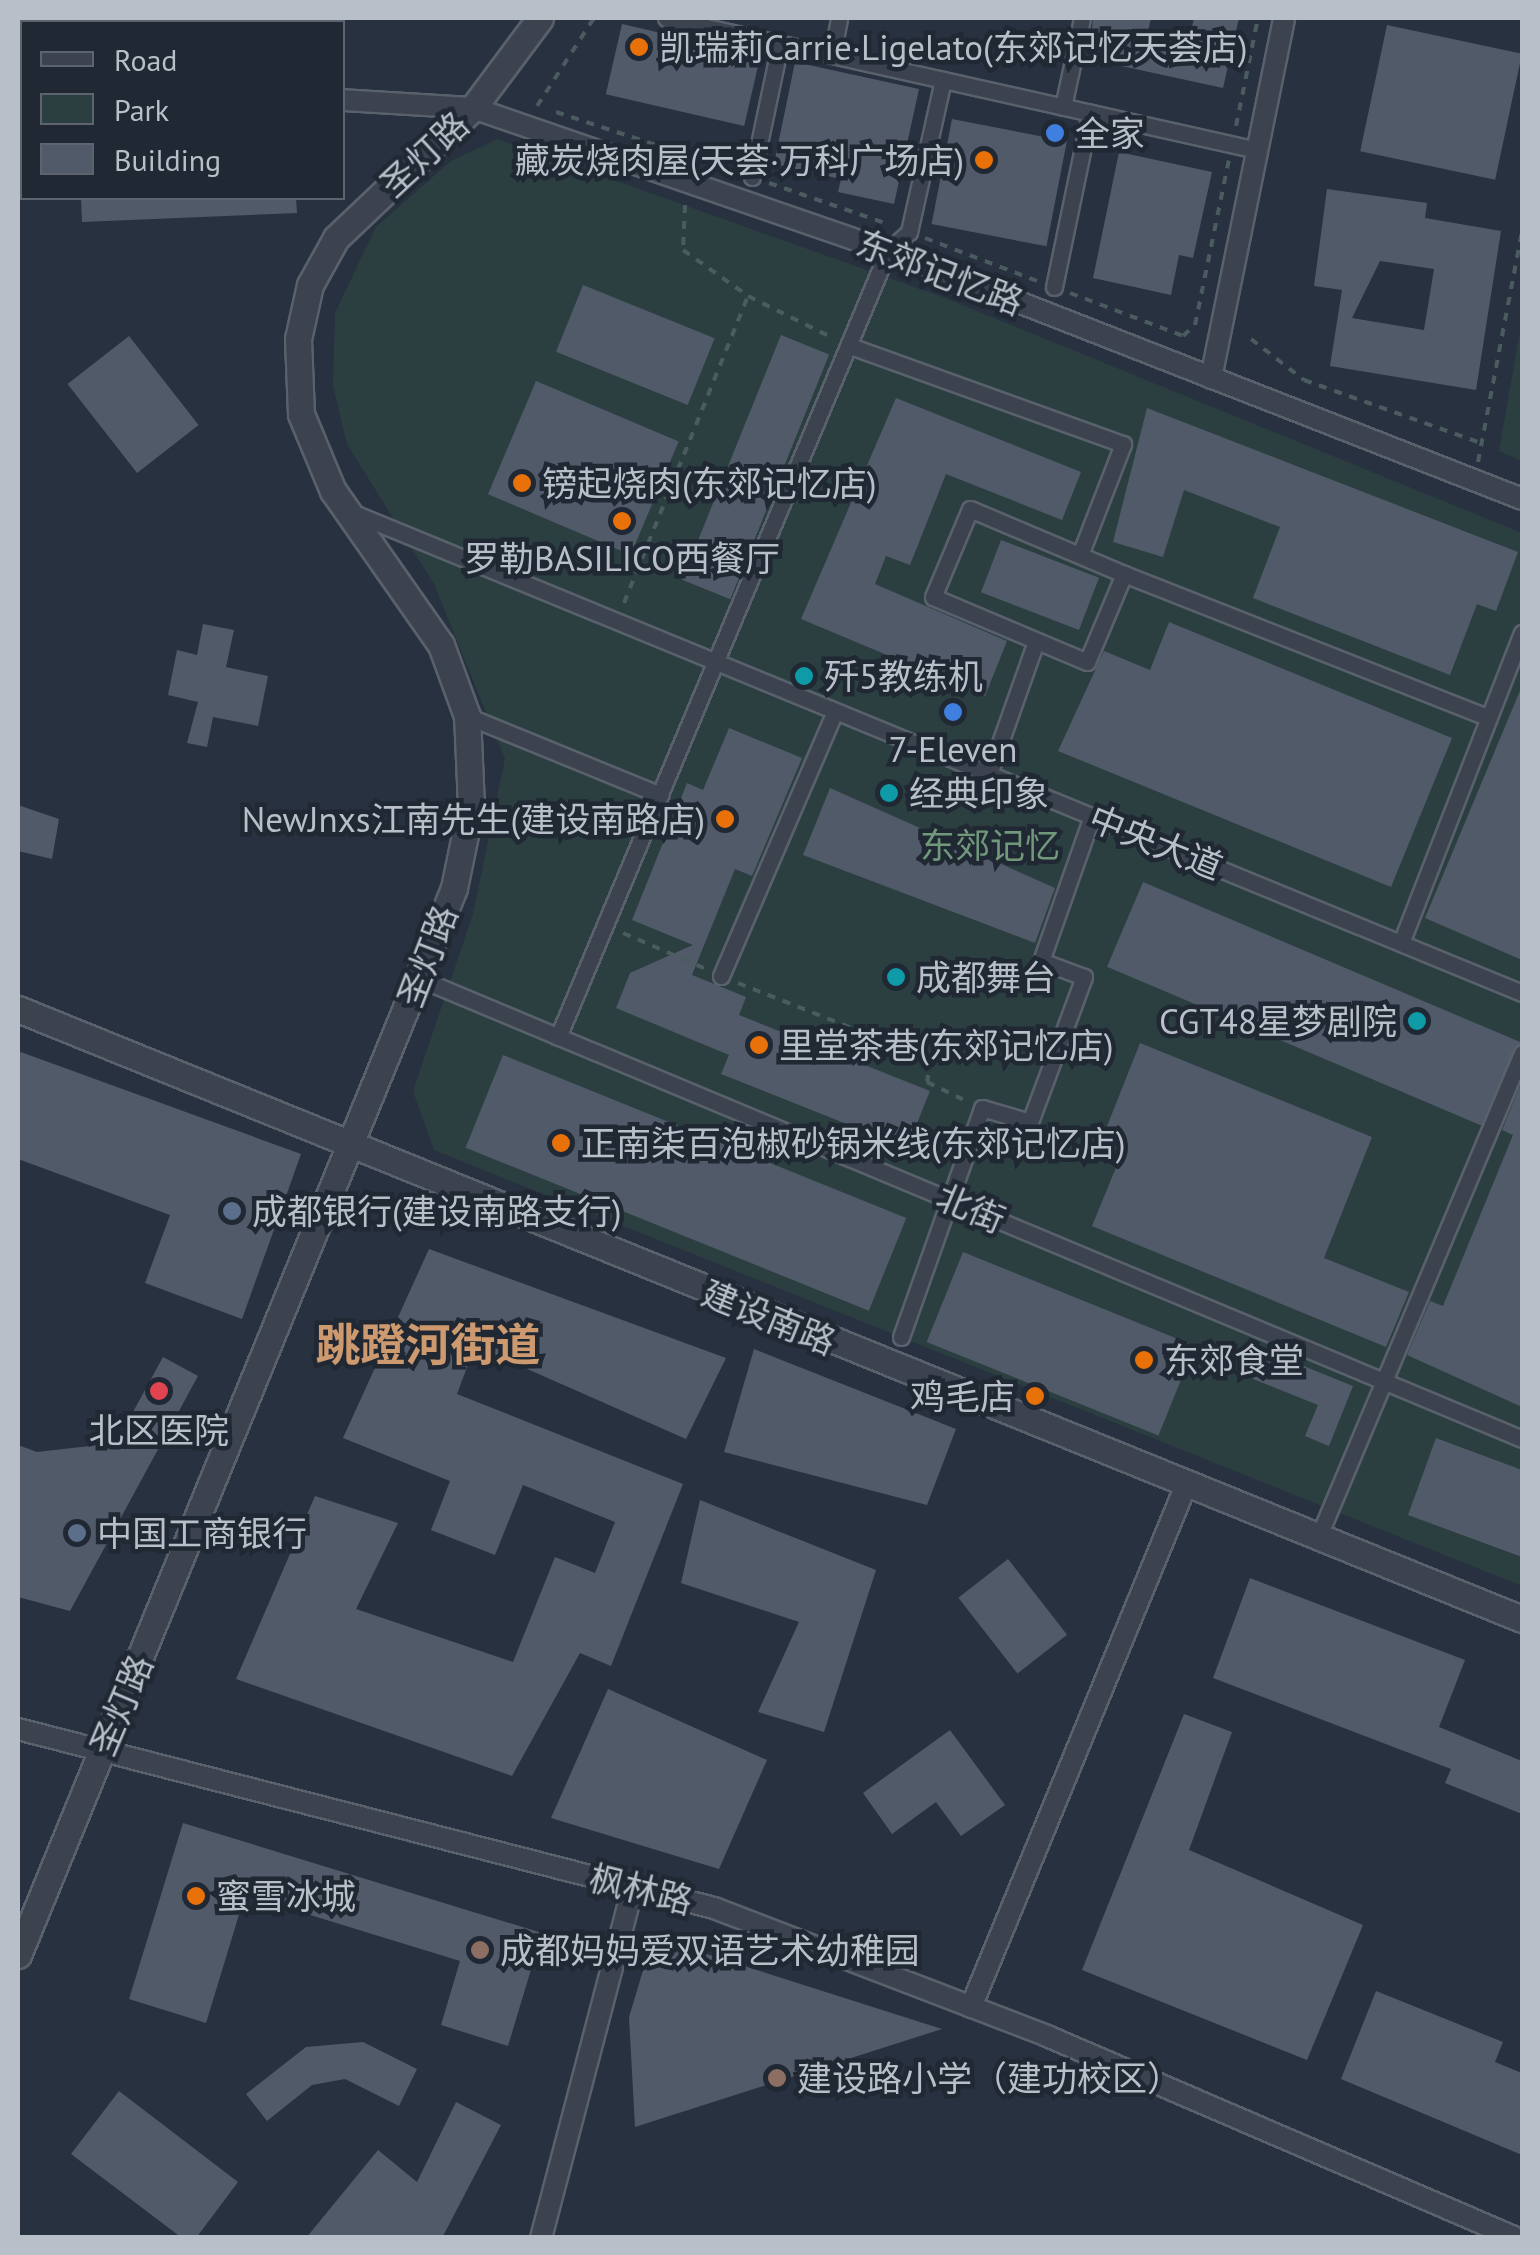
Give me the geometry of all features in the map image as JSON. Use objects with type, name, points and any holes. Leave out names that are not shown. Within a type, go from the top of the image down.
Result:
[{"type":"street","name":"圣灯路","points":[[18,1956],[454,888],[470,806],[467,716],[441,645],[344,510],[301,414],[298,339],[310,284],[336,238],[473,108],[540,18]]},
{"type":"street","points":[[666,18],[1257,150]]},
{"type":"street","points":[[832,55],[839,18]]},
{"type":"street","points":[[1064,106],[1082,18]]},
{"type":"street","points":[[1210,378],[1284,18]]},
{"type":"street","points":[[752,177],[780,44]]},
{"type":"street","points":[[558,1037],[852,347],[888,250],[909,232],[943,80]]},
{"type":"street","name":"东郊记忆路","points":[[345,100],[473,108],[888,250],[1522,499]]},
{"type":"street","points":[[1054,287],[1090,113]]},
{"type":"street","points":[[852,347],[1123,444],[1080,555]]},
{"type":"street","points":[[1124,574],[1087,662],[933,597],[970,509],[1489,718]]},
{"type":"street","name":"中央大道","points":[[344,510],[1522,992]]},
{"type":"street","points":[[1401,942],[1522,633]]},
{"type":"street","points":[[989,774],[1036,641]]},
{"type":"street","points":[[721,976],[835,711]]},
{"type":"street","points":[[467,716],[661,795]]},
{"type":"street","points":[[901,1337],[982,1108],[1030,1122],[1084,977],[1041,961],[1092,816]]},
{"type":"street","name":"北街","points":[[418,978],[1522,1439]]},
{"type":"street","name":"建设南路","points":[[18,1008],[350,1148],[1522,1619]]},
{"type":"street","points":[[1318,1538],[1522,1053]]},
{"type":"street","points":[[971,2008],[1186,1485]]},
{"type":"street","name":"枫林路","points":[[18,1729],[714,1908],[971,2008],[1516,2238]]},
{"type":"street","points":[[540,2238],[633,1887]]},
{"type":"path","points":[[686,181],[683,250],[748,296],[852,347]]},
{"type":"path","points":[[1493,470],[1478,463],[1522,231]]},
{"type":"path","points":[[616,621],[748,296]]},
{"type":"path","points":[[1251,339],[1304,380],[1482,443]]},
{"type":"path","points":[[606,926],[930,1059],[927,1082],[982,1108]]},
{"type":"green space","name":"东郊记忆","points":[[498,139],[940,296],[1522,533],[1522,1586],[434,1150],[413,1091],[473,914],[505,759],[434,584],[347,444],[333,386],[335,313],[376,227],[451,161]]},
{"type":"green space","points":[[1522,320],[1522,461],[1499,451]]},
{"type":"building","points":[[1093,18],[1151,18],[1148,32],[1189,41],[1194,18],[1239,18],[1223,88],[1089,59]]},
{"type":"building","points":[[622,24],[760,56],[744,126],[606,94]]},
{"type":"building","points":[[1387,25],[1522,54],[1495,180],[1360,151]]},
{"type":"building","points":[[795,62],[919,89],[894,204],[838,192],[841,179],[774,164]]},
{"type":"building","points":[[952,119],[1067,141],[1046,246],[932,224]]},
{"type":"building","points":[[1119,152],[1212,172],[1193,258],[1179,255],[1171,295],[1093,278]]},
{"type":"building","points":[[1327,189],[1427,203],[1425,218],[1501,231],[1476,390],[1330,366],[1342,290],[1314,286]],"holes":[[[1380,261],[1434,269],[1424,330],[1352,318]]]},
{"type":"building","points":[[81,200],[296,200],[297,213],[82,222]]},
{"type":"building","points":[[583,285],[715,338],[688,405],[556,352]]},
{"type":"building","points":[[781,335],[829,354],[730,599],[682,580]]},
{"type":"building","points":[[129,336],[199,425],[137,473],[68,384]]},
{"type":"building","points":[[536,381],[679,442],[631,555],[488,494]]},
{"type":"building","points":[[896,398],[1081,472],[1062,520],[946,474],[910,565],[886,556],[875,584],[1007,641],[985,696],[801,619]]},
{"type":"building","points":[[1147,408],[1518,552],[1496,611],[1477,604],[1450,675],[1253,598],[1280,527],[1184,490],[1163,557],[1113,542]]},
{"type":"building","points":[[1001,540],[1099,578],[1079,630],[981,592]]},
{"type":"building","points":[[1169,622],[1452,738],[1391,887],[1058,751],[1104,651],[1150,670]]},
{"type":"building","points":[[203,624],[234,630],[226,667],[268,676],[258,726],[213,717],[207,747],[187,743],[198,702],[168,695],[177,650],[197,655]]},
{"type":"building","points":[[1522,686],[1522,960],[1425,918]]},
{"type":"building","points":[[729,728],[802,758],[752,876],[735,869],[692,975],[746,997],[739,1015],[930,1091],[907,1148],[721,1074],[729,1055],[616,1008],[630,973],[693,945],[632,920],[687,783],[703,790]]},
{"type":"building","points":[[830,788],[1055,888],[1035,943],[803,855]]},
{"type":"building","points":[[18,805],[59,819],[52,859],[18,851]]},
{"type":"building","points":[[1143,882],[1521,1043],[1485,1127],[1107,967]]},
{"type":"building","points":[[1140,1043],[1372,1137],[1324,1258],[1409,1292],[1386,1347],[1092,1226],[1122,1153],[1100,1144]]},
{"type":"building","points":[[18,1051],[301,1154],[242,1319],[145,1283],[170,1215],[18,1159]]},
{"type":"building","points":[[503,1055],[906,1218],[869,1311],[466,1148]]},
{"type":"building","points":[[1522,1081],[1522,1407],[1407,1355],[1430,1301],[1443,1306],[1513,1135],[1502,1130]]},
{"type":"building","points":[[429,1249],[726,1358],[686,1439],[475,1346],[457,1394],[683,1484],[611,1666],[580,1653],[512,1776],[236,1679],[315,1496],[398,1523],[356,1609],[513,1662],[555,1557],[595,1573],[615,1522],[523,1485],[495,1555],[431,1530],[450,1481],[343,1438]]},
{"type":"building","points":[[963,1252],[1195,1346],[1158,1436],[927,1342]]},
{"type":"building","points":[[754,1349],[956,1429],[927,1505],[724,1452]]},
{"type":"building","points":[[1264,1350],[1353,1386],[1329,1446],[1305,1436],[1318,1405],[1253,1379]]},
{"type":"building","points":[[163,1357],[198,1376],[70,1611],[18,1597],[18,1445],[37,1452],[116,1443]]},
{"type":"building","points":[[1436,1438],[1522,1470],[1522,1557],[1408,1515]]},
{"type":"building","points":[[700,1500],[876,1570],[824,1732],[758,1712],[799,1622],[681,1583]]},
{"type":"building","points":[[1008,1559],[1067,1635],[1017,1673],[958,1598]]},
{"type":"building","points":[[1250,1578],[1465,1660],[1439,1727],[1522,1761],[1522,1814],[1445,1783],[1451,1769],[1213,1678]]},
{"type":"building","points":[[608,1689],[767,1760],[719,1869],[551,1818]]},
{"type":"building","points":[[1184,1714],[1232,1732],[1189,1850],[1363,1925],[1307,2060],[1082,1970]]},
{"type":"building","points":[[950,1730],[1005,1805],[961,1836],[936,1802],[892,1834],[863,1793]]},
{"type":"building","points":[[183,1823],[542,1933],[508,2046],[441,2025],[460,1961],[245,1895],[206,2023],[129,1999]]},
{"type":"building","name":"建设路小学（建功校区）","points":[[653,1937],[942,2029],[635,2127],[629,2017]]},
{"type":"building","points":[[1376,1991],[1503,2042],[1495,2062],[1522,2073],[1522,2155],[1341,2079]]},
{"type":"building","points":[[363,2042],[417,2069],[399,2106],[345,2079],[312,2085],[267,2121],[246,2094],[306,2047]]},
{"type":"building","points":[[119,2091],[238,2182],[196,2238],[182,2238],[71,2154]]},
{"type":"building","points":[[456,2102],[501,2125],[442,2238],[306,2238],[378,2150],[417,2182]]},
{"type":"place","name":"凯瑞莉Carrie·Ligelato(东郊记忆天荟店)","points":[[639,47]]},
{"type":"place","name":"全家","points":[[1055,133]]},
{"type":"place","name":"藏炭烧肉屋(天荟·万科广场店)","points":[[984,160]]},
{"type":"place","name":"镑起烧肉(东郊记忆店)","points":[[522,483]]},
{"type":"place","name":"罗勒BASILICO西餐厅","points":[[622,521]]},
{"type":"place","name":"歼5教练机","points":[[804,676]]},
{"type":"place","name":"7-Eleven","points":[[953,712]]},
{"type":"place","name":"经典印象","points":[[889,793]]},
{"type":"place","name":"NewJnxs江南先生(建设南路店)","points":[[725,819]]},
{"type":"place","name":"成都舞台","points":[[896,977]]},
{"type":"place","name":"CGT48星梦剧院","points":[[1417,1021]]},
{"type":"place","name":"里堂茶巷(东郊记忆店)","points":[[759,1045]]},
{"type":"place","name":"正南柒百泡椒砂锅米线(东郊记忆店)","points":[[561,1143]]},
{"type":"place","name":"成都银行(建设南路支行)","points":[[232,1211]]},
{"type":"place","name":"东郊食堂","points":[[1144,1360]]},
{"type":"place","name":"北区医院","points":[[159,1391]]},
{"type":"place","name":"鸡毛店","points":[[1035,1396]]},
{"type":"place","name":"中国工商银行","points":[[77,1533]]},
{"type":"place","name":"蜜雪冰城","points":[[196,1896]]},
{"type":"place","name":"成都妈妈爱双语艺术幼稚园","points":[[480,1950]]},
{"type":"place","name":"建设路小学（建功校区）","points":[[777,2078]]},
{"type":"district","name":"跳蹬河街道","points":[[428,1345]]}]
